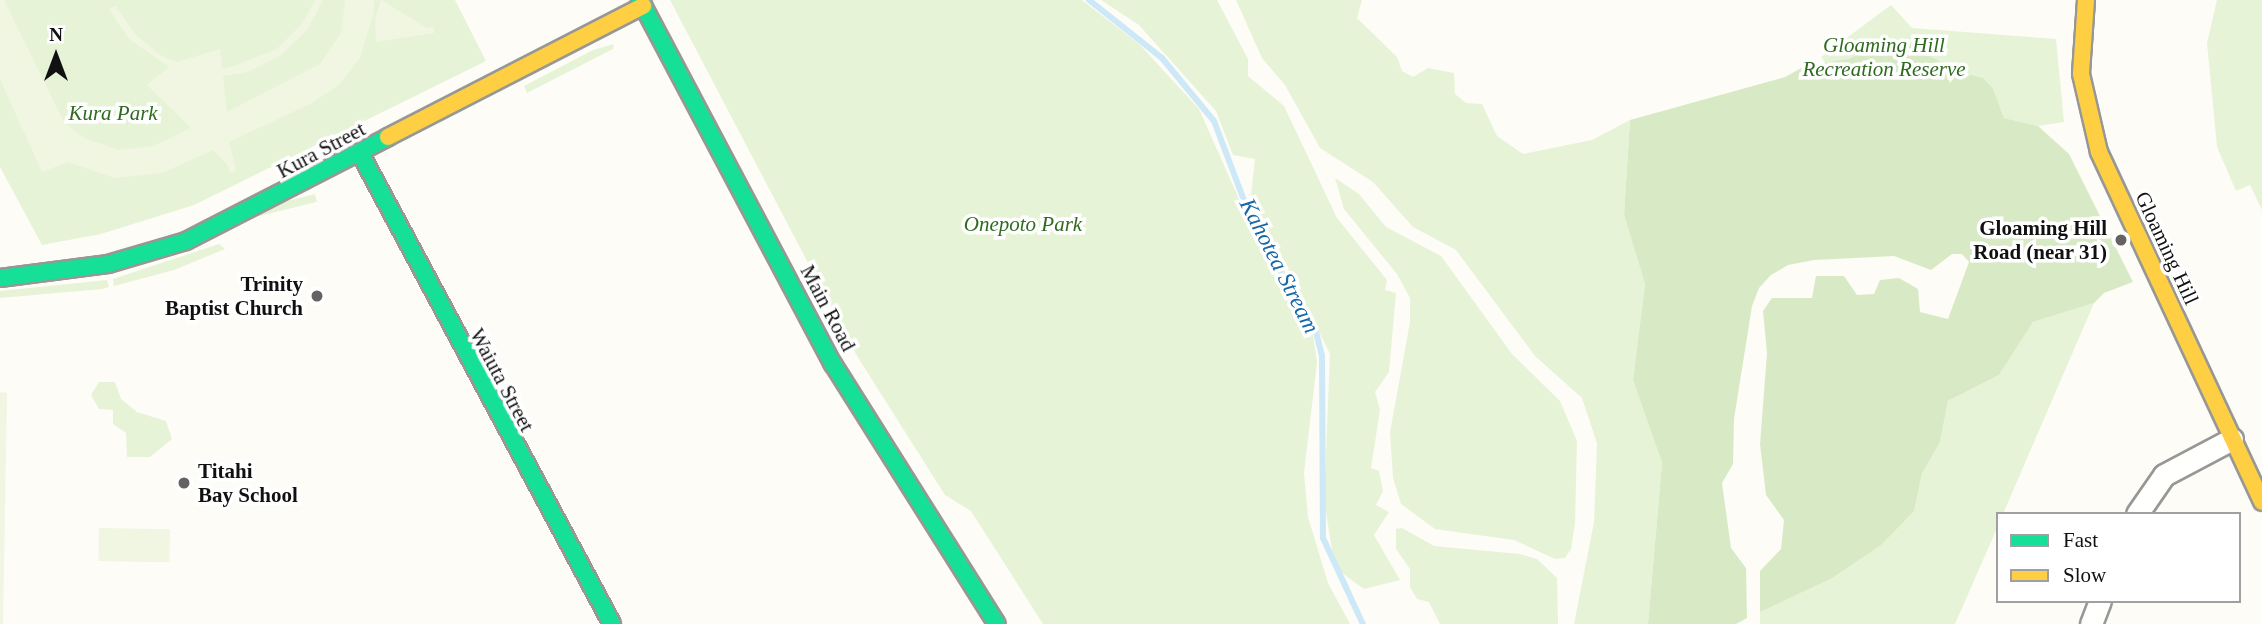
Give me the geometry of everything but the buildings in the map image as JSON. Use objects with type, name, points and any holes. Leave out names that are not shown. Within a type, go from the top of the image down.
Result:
[{"type":"street","name":"Gloaming Hill","points":[[2086,0],[2081,74],[2099,152],[2262,502]]},
{"type":"street","name":"Kura Street","points":[[0,278],[108,264],[186,241],[360,153],[642,3]]},
{"type":"street","name":"Main Road","points":[[642,3],[833,365],[997,624]]},
{"type":"street","name":"Waiuta Street","points":[[360,153],[611,624]]},
{"type":"street","points":[[2138,512],[2164,475],[2232,439]]},
{"type":"street","points":[[2091,624],[2099,603]]},
{"type":"green space","name":"Kura Park","points":[[0,0],[455,0],[486,61],[194,205],[101,234],[42,245],[0,167]]},
{"type":"green space","points":[[0,0],[4,0],[64,122],[84,138],[118,150],[153,146],[191,128],[147,85],[169,67],[129,39],[109,9],[116,6],[135,34],[162,56],[177,62],[220,49],[222,68],[228,68],[277,49],[302,24],[315,0],[323,0],[308,29],[281,55],[248,72],[223,76],[227,112],[320,64],[341,33],[345,0],[374,0],[374,12],[360,58],[340,84],[312,103],[229,142],[236,170],[230,173],[228,165],[213,150],[162,173],[115,178],[68,162],[42,172],[0,79]]},
{"type":"green space","points":[[381,0],[427,28],[434,27],[434,33],[376,42],[375,19]]},
{"type":"green space","name":"Onepoto Park","points":[[670,0],[1082,0],[1140,45],[1199,109],[1247,217],[1288,282],[1313,335],[1317,362],[1304,473],[1308,517],[1328,583],[1350,624],[1043,624],[971,511],[945,495],[857,356]]},
{"type":"green space","points":[[1101,0],[1217,0],[1248,59],[1248,76],[1284,106],[1337,218],[1387,280],[1385,290],[1396,293],[1389,372],[1375,392],[1380,410],[1371,468],[1379,471],[1383,491],[1376,505],[1389,512],[1374,535],[1400,580],[1364,589],[1335,568],[1324,500],[1330,354],[1251,195],[1255,159],[1233,155],[1216,111],[1139,25]]},
{"type":"green space","points":[[1236,0],[1362,0],[1357,18],[1397,57],[1402,71],[1413,77],[1428,68],[1454,73],[1455,94],[1466,103],[1482,104],[1497,136],[1523,154],[1592,140],[1630,120],[1624,215],[1645,284],[1633,380],[1662,463],[1648,624],[1574,624],[1594,522],[1597,443],[1582,398],[1535,356],[1456,250],[1413,227],[1373,182],[1320,148],[1285,85],[1262,58]]},
{"type":"green space","points":[[2217,0],[2262,0],[2262,210],[2250,185],[2236,191],[2217,147],[2207,43]]},
{"type":"green space","name":"Gloaming Hill Recreation Reserve","points":[[1891,5],[1912,28],[2056,39],[2064,122],[2038,126],[2004,118],[1993,88],[1983,78],[1857,105],[1821,57]]},
{"type":"green space","points":[[1905,42],[1959,72],[1983,78],[1993,88],[2004,118],[2038,126],[2069,154],[2133,282],[2104,293],[2094,303],[2033,322],[1999,375],[1948,401],[1940,442],[1922,474],[1914,511],[1881,545],[1832,578],[1760,612],[1760,571],[1781,549],[1784,520],[1766,495],[1760,444],[1767,353],[1763,311],[1772,298],[1812,298],[1816,276],[1844,276],[1857,295],[1874,294],[1880,280],[1899,278],[1918,289],[1920,312],[1948,319],[1969,262],[1962,254],[1952,254],[1931,270],[1894,256],[1814,260],[1788,265],[1771,275],[1759,288],[1752,306],[1734,419],[1733,464],[1722,483],[1731,548],[1746,568],[1747,618],[1736,624],[1648,624],[1662,463],[1633,380],[1645,284],[1624,215],[1630,120],[1785,77],[1805,66],[1849,59],[1877,45]]},
{"type":"green space","points":[[614,44],[613,49],[527,93],[524,86],[593,50]]},
{"type":"green space","points":[[1335,178],[1359,194],[1386,227],[1441,256],[1512,354],[1560,401],[1577,441],[1575,523],[1571,549],[1565,558],[1555,559],[1514,540],[1435,529],[1401,504],[1393,478],[1390,432],[1410,322],[1410,298],[1397,274],[1344,209]]},
{"type":"green space","points":[[315,194],[317,202],[230,224],[228,216]]},
{"type":"green space","points":[[219,244],[225,249],[174,270],[114,286],[113,279]]},
{"type":"green space","points":[[107,280],[109,287],[102,289],[0,298],[0,291]]},
{"type":"green space","points":[[2094,303],[2004,512],[1996,512],[1996,531],[1955,624],[1760,624],[1760,612],[1914,511],[1922,474],[1940,442],[1948,401],[1999,375],[2033,322]]},
{"type":"green space","points":[[99,382],[115,382],[121,399],[137,412],[166,421],[172,439],[150,457],[127,457],[126,433],[113,424],[113,410],[99,409],[91,395]]},
{"type":"green space","points":[[0,392],[7,393],[3,624],[0,624]]},
{"type":"green space","points":[[99,528],[170,529],[169,562],[98,561]]},
{"type":"green space","points":[[1402,528],[1434,546],[1520,554],[1537,559],[1557,578],[1558,624],[1440,624],[1429,602],[1417,599],[1410,587],[1410,569],[1396,549],[1396,529]]},
{"type":"waterway","name":"Kahotea Stream","points":[[1089,0],[1162,58],[1214,121],[1251,219],[1316,332],[1322,356],[1323,538],[1363,624]]},
{"type":"traffic: fast","points":[[640,0],[833,364],[997,624]]},
{"type":"traffic: fast","points":[[0,278],[108,264],[186,241],[388,137]]},
{"type":"traffic: fast","points":[[360,153],[612,624]]},
{"type":"traffic: slow","points":[[2086,0],[2081,74],[2099,152],[2262,502]]},
{"type":"traffic: slow","points":[[388,137],[643,6]]},
{"type":"place","name":"Gloaming Hill Road (near 31)","points":[[2121,240]]},
{"type":"place","name":"Trinity Baptist Church","points":[[317,296]]},
{"type":"place","name":"Titahi Bay School","points":[[184,483]]}]
